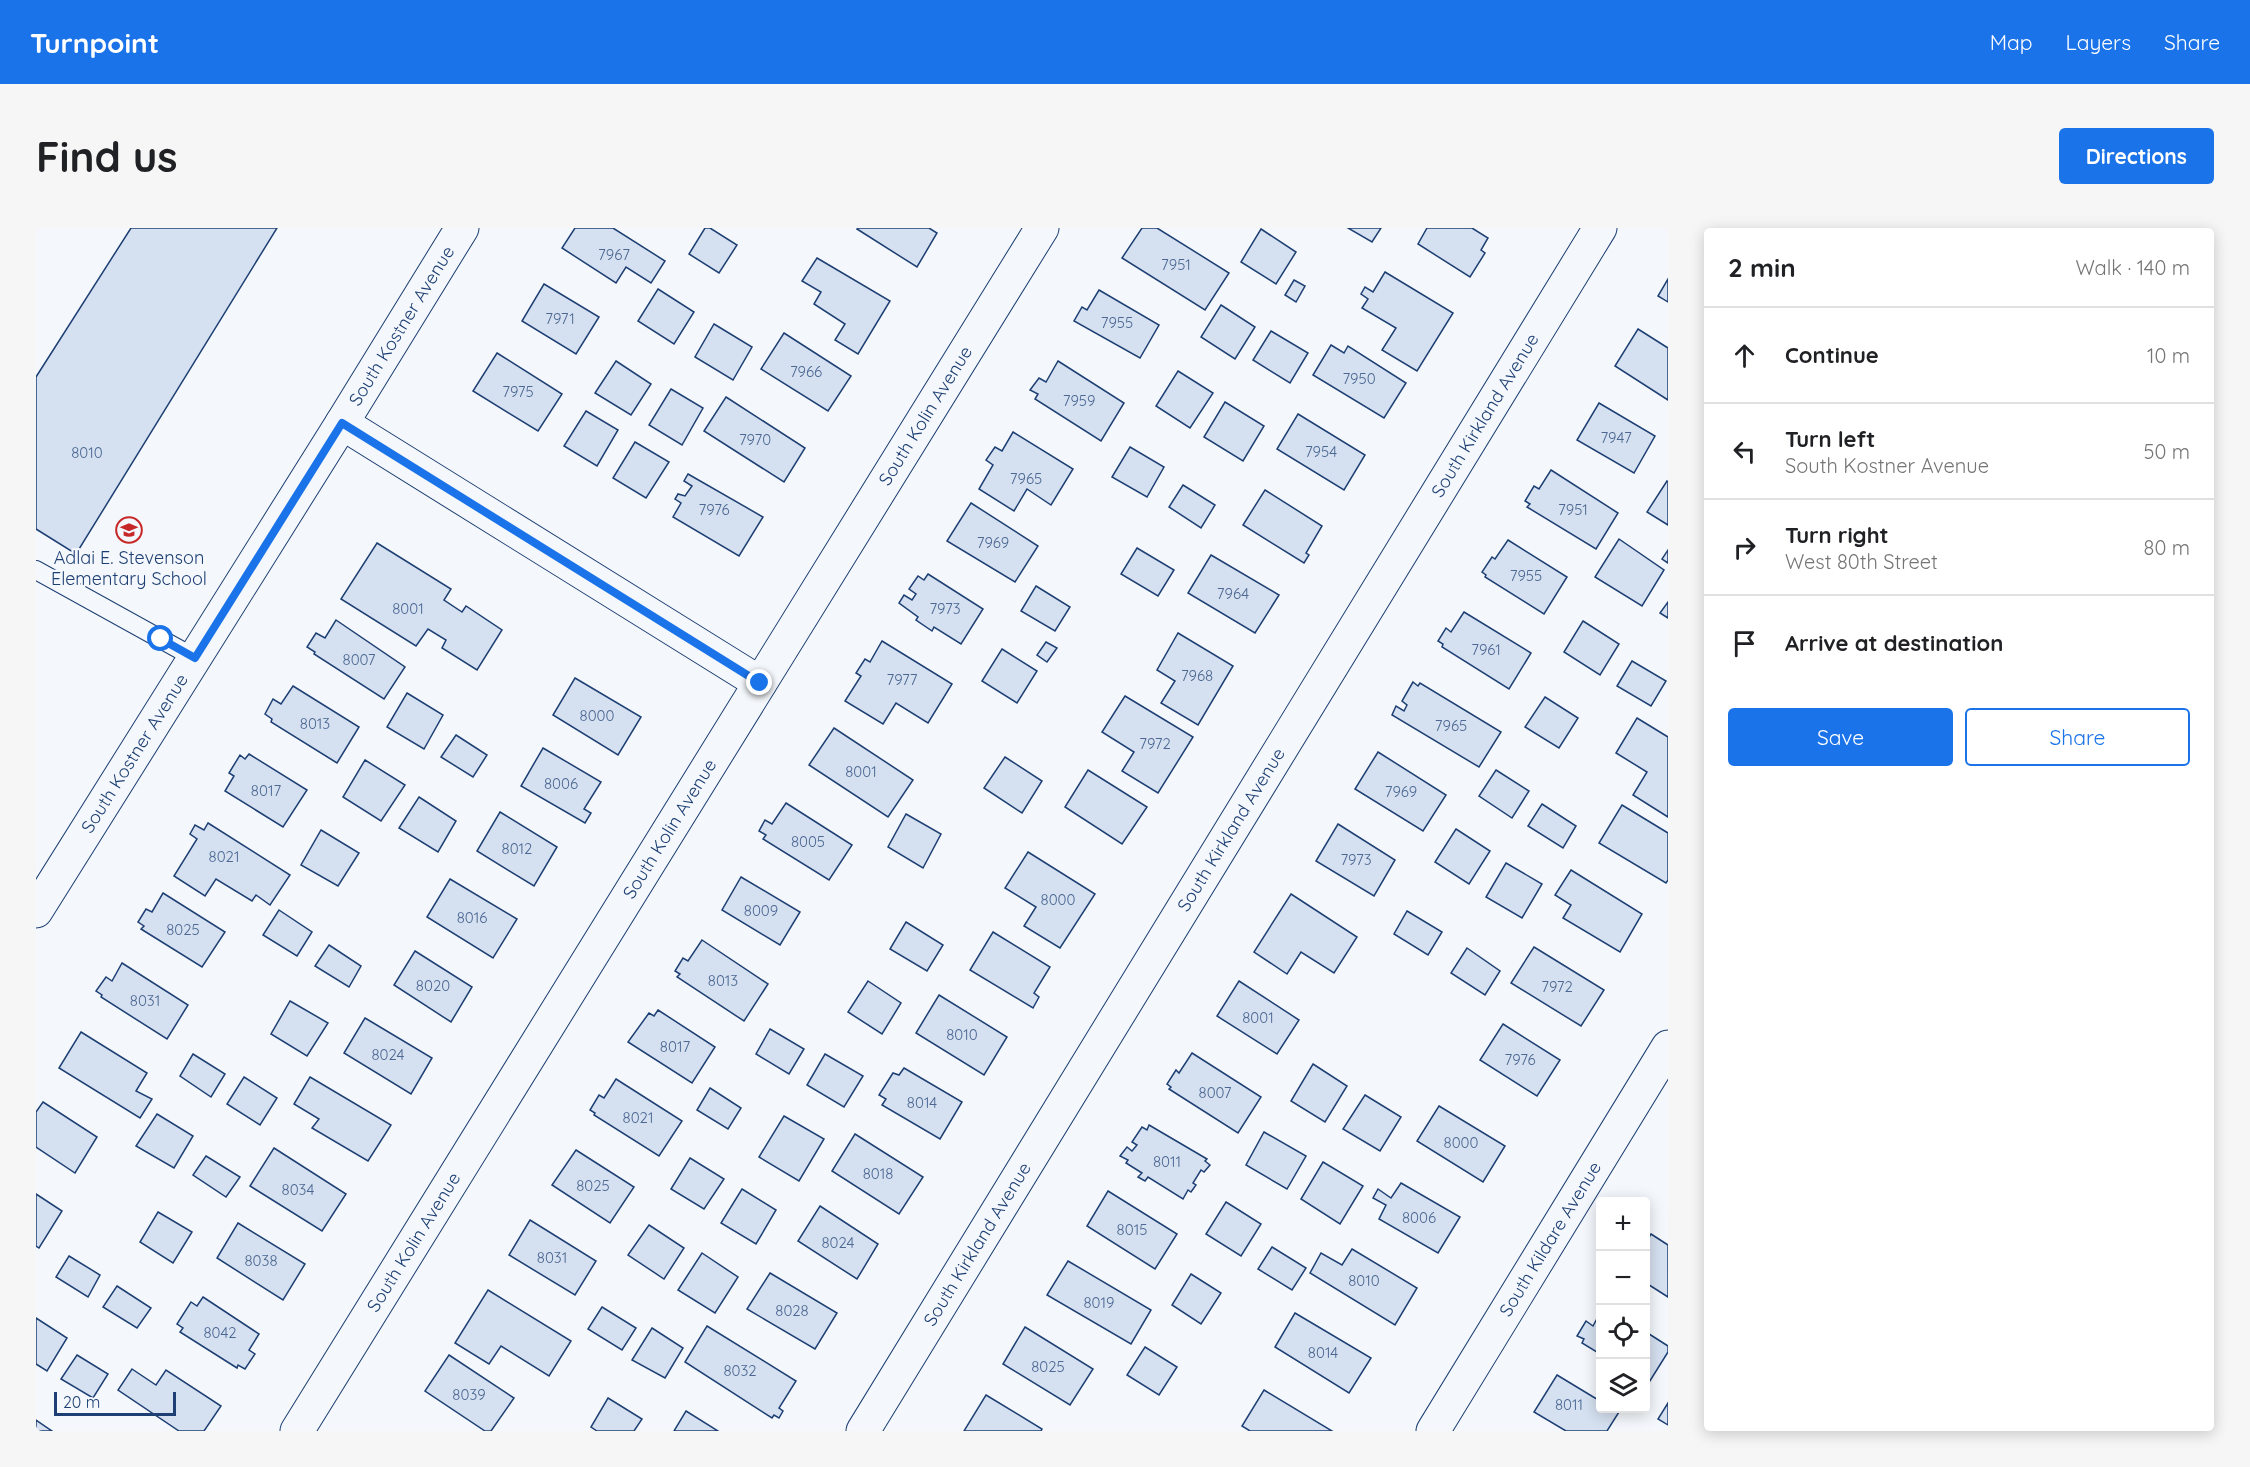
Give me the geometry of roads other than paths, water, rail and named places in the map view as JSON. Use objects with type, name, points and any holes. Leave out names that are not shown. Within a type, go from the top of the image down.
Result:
[{"type":"street","name":"South Kostner Avenue","points":[[36,911],[462,228]]},
{"type":"street","name":"South Kolin Avenue","points":[[297,1431],[1042,228]]},
{"type":"street","name":"South Kirkland Avenue","points":[[863,1431],[1600,228]]},
{"type":"street","points":[[342,423],[760,683]]},
{"type":"street","name":"South Kildare Avenue","points":[[1433,1431],[1668,1047]]},
{"type":"lane","points":[[36,570],[195,658]]},
{"type":"place","name":"Adlai E. Stevenson Elementary School","points":[[129,530]]}]
